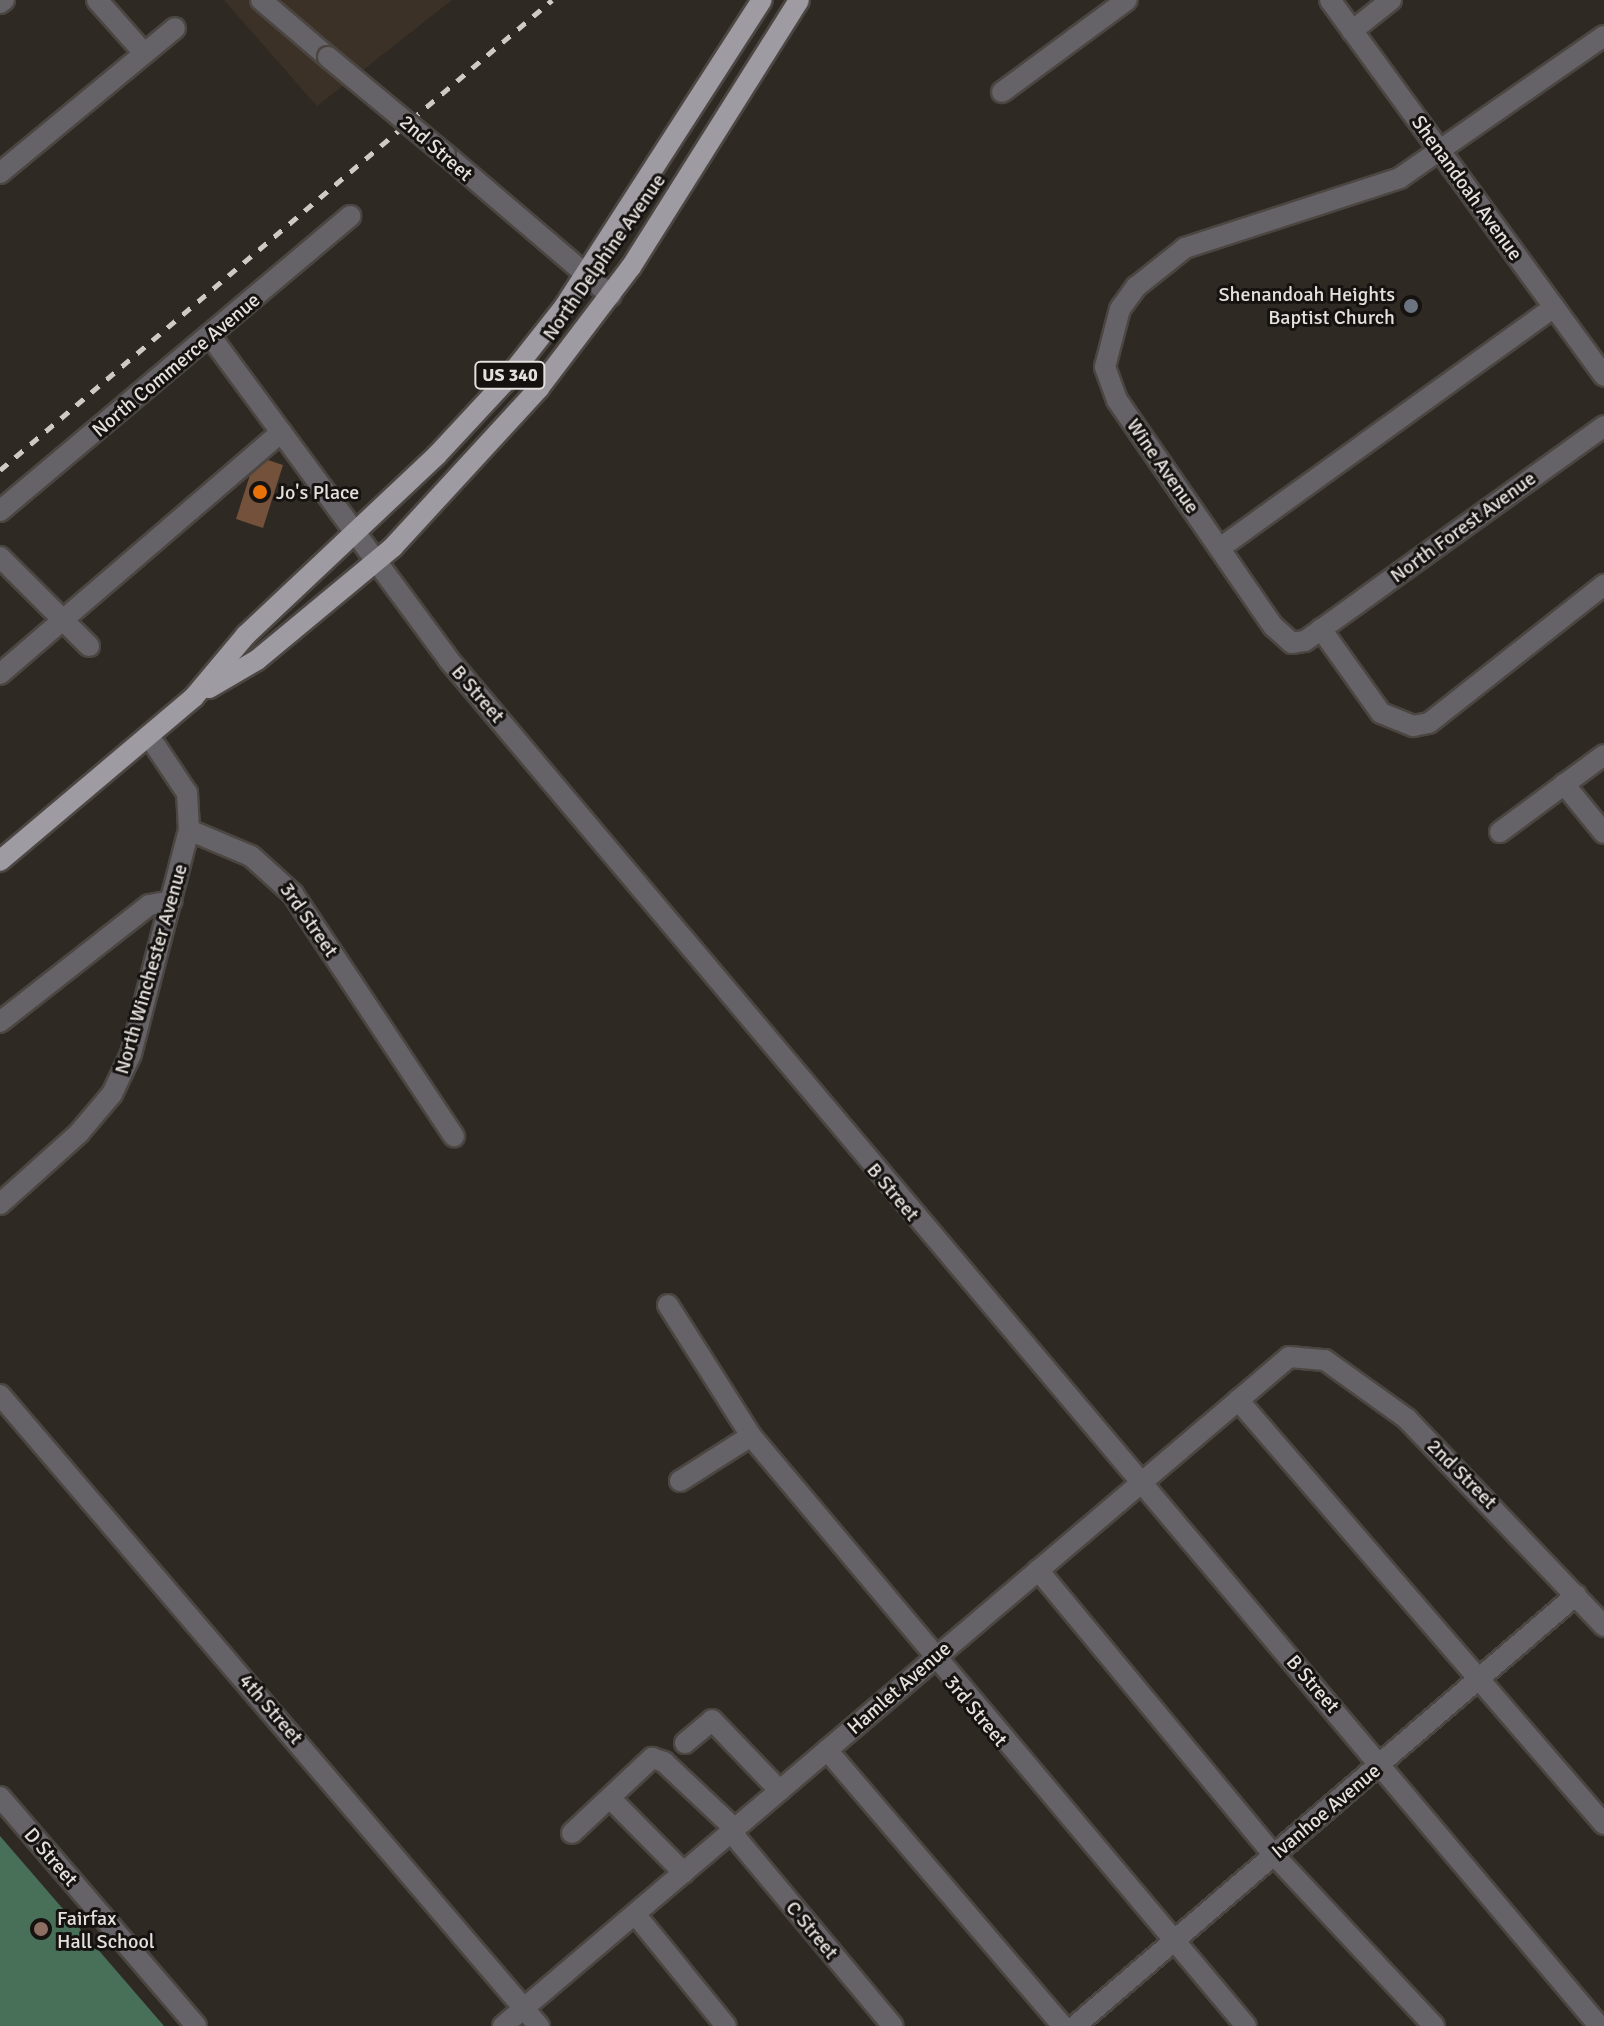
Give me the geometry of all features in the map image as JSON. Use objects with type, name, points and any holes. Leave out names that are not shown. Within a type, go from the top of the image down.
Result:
[{"type":"main road","name":"North Delphine Avenue","points":[[0,861],[194,697],[246,635],[357,533],[504,383],[585,275],[762,0]]},
{"type":"main road","name":"North Delphine Avenue","points":[[194,697],[257,660],[373,563],[483,453],[611,296],[799,0]]},
{"type":"street","points":[[97,0],[144,53]]},
{"type":"street","name":"2nd Street","points":[[261,0],[611,296]]},
{"type":"street","points":[[1002,92],[1127,0]]},
{"type":"street","name":"Shenandoah Avenue","points":[[1330,0],[1604,376]]},
{"type":"street","points":[[1352,31],[1391,0]]},
{"type":"street","points":[[0,173],[175,28]]},
{"type":"street","points":[[1442,152],[1604,36]]},
{"type":"street","name":"Wine Avenue","points":[[1321,629],[1292,643],[1273,626],[1117,400],[1105,367],[1120,309],[1173,256],[1211,236],[1367,193],[1442,152]]},
{"type":"street","name":"North Commerce Avenue","points":[[0,511],[211,337],[350,216]]},
{"type":"street","points":[[1220,548],[1554,307]]},
{"type":"street","name":"B Street","points":[[211,337],[357,533],[373,563],[1138,1484],[1383,1764],[1599,2026]]},
{"type":"street","name":"North Forest Avenue","points":[[1321,629],[1604,426]]},
{"type":"street","points":[[0,674],[281,432]]},
{"type":"street","points":[[0,557],[60,621],[89,646]]},
{"type":"street","points":[[1321,629],[1381,713],[1413,726],[1429,723],[1604,585]]},
{"type":"street","points":[[149,736],[187,793],[189,830]]},
{"type":"street","points":[[1500,832],[1604,755]]},
{"type":"street","points":[[1564,784],[1604,833]]},
{"type":"street","name":"North Winchester Avenue","points":[[0,1204],[79,1133],[119,1082],[172,901],[189,830]]},
{"type":"street","name":"3rd Street","points":[[189,830],[251,856],[293,894],[454,1136]]},
{"type":"street","points":[[0,1022],[149,905],[172,901]]},
{"type":"street","name":"3rd Street","points":[[668,1305],[751,1436],[932,1659],[1246,2026]]},
{"type":"street","name":"2nd Street","points":[[1297,1354],[1336,1365],[1407,1419],[1604,1626]]},
{"type":"street","name":"Hamlet Avenue","points":[[503,2026],[734,1832],[1138,1484],[1297,1354]]},
{"type":"street","name":"4th Street","points":[[0,1395],[539,2026]]},
{"type":"street","points":[[1238,1400],[1604,1824]]},
{"type":"street","points":[[680,1481],[751,1436]]},
{"type":"street","points":[[1038,1570],[1274,1855],[1434,2026]]},
{"type":"street","name":"Ivanhoe Avenue","points":[[1075,2026],[1576,1595]]},
{"type":"street","points":[[685,1743],[712,1720],[780,1791]]},
{"type":"street","points":[[827,1750],[1063,2026]]},
{"type":"street","name":"C Street","points":[[610,1798],[652,1758],[664,1762],[734,1832],[893,2026]]},
{"type":"street","name":"D Street","points":[[0,1797],[196,2026]]},
{"type":"street","points":[[572,1833],[610,1798],[684,1873]]},
{"type":"street","points":[[635,1914],[726,2026]]},
{"type":"shaded area","points":[[224,0],[452,0],[317,106]]},
{"type":"green space","name":"Fairfax Hall School","points":[[0,1836],[164,2026],[0,2026]]},
{"type":"building","points":[[268,460],[283,465],[263,528],[236,519],[250,475]]},
{"type":"railway","points":[[0,470],[552,0]]},
{"type":"place","name":"Shenandoah Heights Baptist Church","points":[[1411,306]]},
{"type":"place","name":"Jo's Place","points":[[260,492]]},
{"type":"place","name":"Fairfax Hall School","points":[[41,1929]]}]
